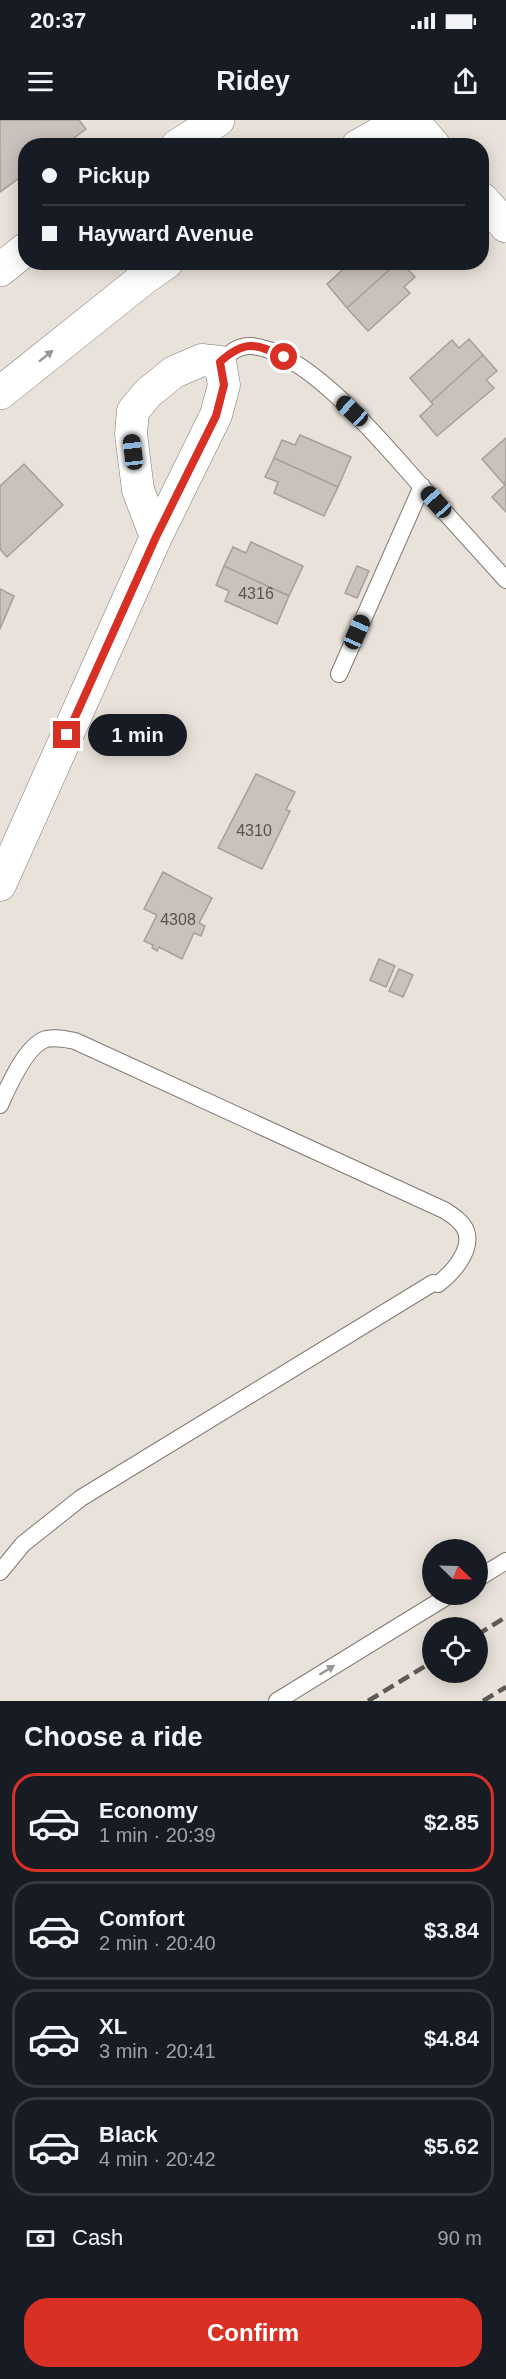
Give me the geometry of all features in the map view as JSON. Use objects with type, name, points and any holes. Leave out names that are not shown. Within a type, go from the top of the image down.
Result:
[{"type":"main road","points":[[190,138],[218,120]]},
{"type":"main road","points":[[372,138],[404,120]]},
{"type":"main road","points":[[412,120],[427,138]]},
{"type":"main road","points":[[489,206],[506,226]]},
{"type":"main road","points":[[0,270],[18,255]]},
{"type":"main road","points":[[0,393],[156,270]]},
{"type":"street","points":[[0,885],[156,537],[216,416],[224,385],[220,362],[202,360],[174,372],[148,393],[133,411],[131,434],[138,490],[156,537]]},
{"type":"lane","points":[[220,362],[235,348],[250,346],[271,351],[297,364],[352,411],[506,580]]},
{"type":"lane","points":[[339,674],[422,486]]},
{"type":"lane","points":[[0,1105],[27,1054],[44,1040],[60,1037],[75,1041],[444,1210],[461,1222],[468,1237],[466,1248],[459,1262],[438,1284],[433,1283],[81,1498],[23,1544],[0,1572]]},
{"type":"lane","points":[[488,1572],[506,1561]]},
{"type":"lane","points":[[277,1701],[433,1605]]},
{"type":"building","points":[[0,120],[79,120],[86,129],[74,138],[18,138],[18,179],[0,192]]},
{"type":"building","points":[[342,270],[389,270],[347,308],[327,284]]},
{"type":"building","points":[[389,270],[408,270],[415,277],[404,287],[410,293],[368,331],[347,308]]},
{"type":"building","points":[[469,339],[483,355],[431,402],[410,378],[452,340],[459,348]]},
{"type":"building","points":[[483,355],[497,371],[486,380],[494,388],[437,436],[420,416],[433,404],[431,402]]},
{"type":"building","points":[[300,435],[351,457],[338,487],[274,458],[282,440],[295,445]]},
{"type":"building","points":[[506,438],[506,481],[503,483],[482,459]]},
{"type":"building","points":[[274,458],[338,487],[324,516],[274,493],[278,482],[265,477]]},
{"type":"building","points":[[24,464],[63,505],[7,557],[0,549],[0,486]]},
{"type":"building","points":[[506,481],[506,512],[492,497],[505,485],[503,483]]},
{"type":"building","points":[[251,542],[303,566],[289,596],[224,566],[233,547],[246,553]]},
{"type":"building","points":[[224,566],[289,596],[277,624],[225,601],[229,591],[216,585]]},
{"type":"building","points":[[357,566],[369,571],[357,598],[345,593]]},
{"type":"building","points":[[0,589],[14,596],[0,629]]},
{"type":"building","points":[[256,774],[295,792],[286,810],[290,811],[262,869],[218,848]]},
{"type":"building","points":[[163,872],[212,898],[199,923],[205,926],[201,936],[194,933],[182,959],[159,947],[157,951],[152,948],[153,945],[144,941],[157,915],[144,909]]},
{"type":"building","points":[[379,959],[395,966],[386,987],[370,980]]},
{"type":"building","points":[[399,969],[413,975],[403,997],[389,991]]},
{"type":"railway","points":[[488,1628],[506,1617]]},
{"type":"railway","points":[[368,1701],[422,1668]]},
{"type":"railway","points":[[483,1701],[506,1687]]},
{"type":"route","points":[[67,735],[156,537],[216,416],[224,385],[220,362],[235,348],[250,346],[284,357]]}]
